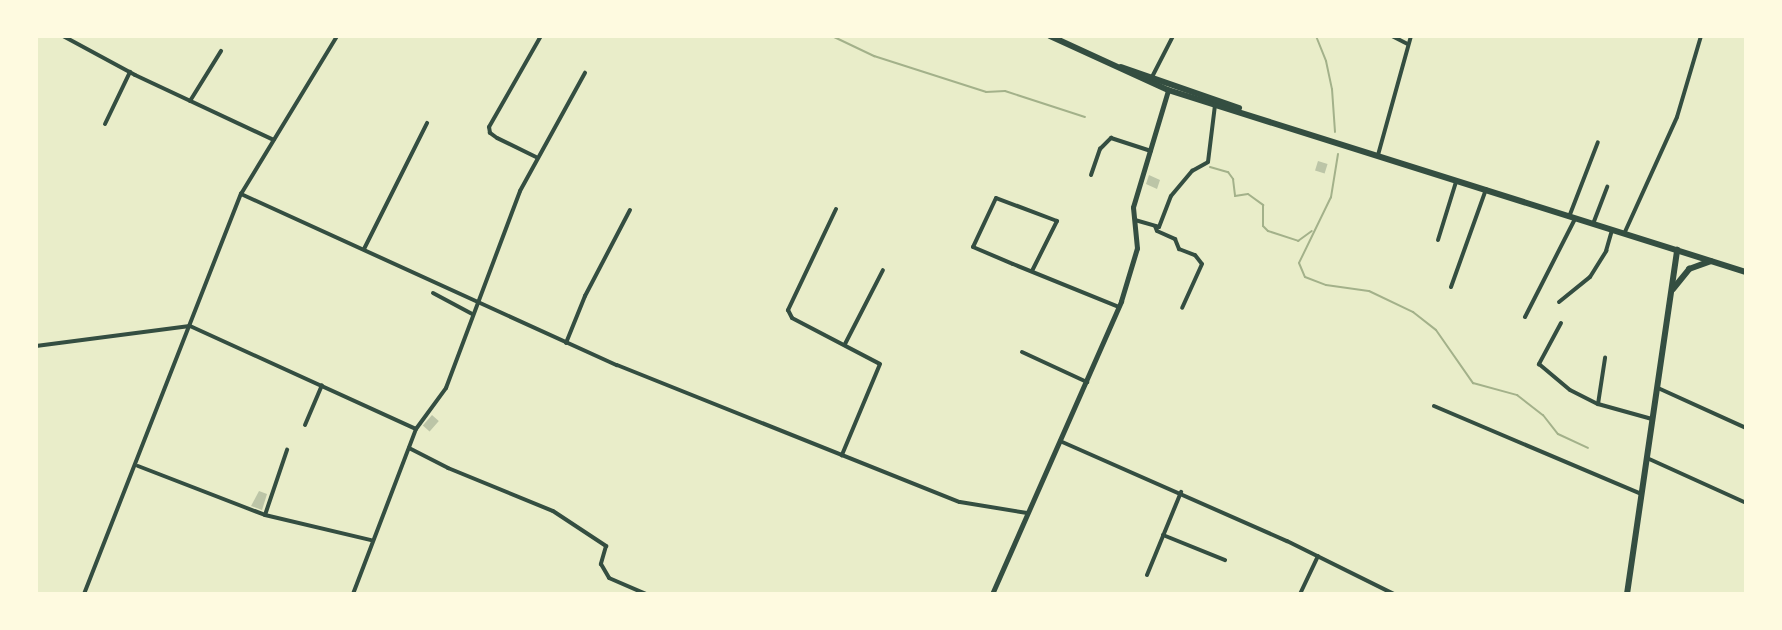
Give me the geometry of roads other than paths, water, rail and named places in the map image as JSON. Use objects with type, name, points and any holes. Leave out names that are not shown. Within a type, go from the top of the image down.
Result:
[{"type":"main road","points":[[1050,36],[1168,90],[1746,272]]},
{"type":"main road","points":[[1106,63],[1265,119]]},
{"type":"main road","points":[[1627,594],[1677,250]]},
{"type":"main road","points":[[1670,295],[1689,269],[1711,261]]},
{"type":"street","points":[[63,36],[130,72],[274,140]]},
{"type":"street","points":[[84,594],[138,465],[241,194],[337,36]]},
{"type":"street","points":[[536,157],[497,138],[490,133],[489,127],[541,36]]},
{"type":"street","points":[[1070,45],[1074,36]]},
{"type":"street","points":[[1152,77],[1173,36]]},
{"type":"street","points":[[1392,36],[1408,44]]},
{"type":"street","points":[[1378,155],[1411,36]]},
{"type":"street","points":[[1624,234],[1677,117],[1701,36]]},
{"type":"street","points":[[190,101],[221,51]]},
{"type":"street","points":[[105,124],[130,72]]},
{"type":"street","points":[[353,594],[371,540],[416,429],[446,388],[475,303],[536,157],[585,73]]},
{"type":"street","points":[[992,594],[1119,307],[1137,248],[1133,219],[1138,189],[1168,90]]},
{"type":"street","points":[[1133,219],[1159,227],[1171,196],[1192,171],[1208,162],[1215,105]]},
{"type":"street","points":[[364,249],[427,123]]},
{"type":"street","points":[[1091,175],[1100,149],[1111,138],[1151,151]]},
{"type":"street","points":[[1525,317],[1572,218],[1598,142]]},
{"type":"street","points":[[1438,240],[1457,179]]},
{"type":"street","points":[[1593,224],[1607,187]]},
{"type":"street","points":[[1451,287],[1486,189]]},
{"type":"street","points":[[241,194],[455,288],[475,303],[566,343],[960,502],[1027,513]]},
{"type":"street","points":[[1032,271],[1057,221],[996,198],[973,247],[1119,307]]},
{"type":"street","points":[[836,209],[788,310],[792,318],[880,364],[842,455]]},
{"type":"street","points":[[566,343],[585,296],[630,210]]},
{"type":"street","points":[[1155,226],[1157,231],[1175,239],[1179,249],[1195,255],[1202,264],[1182,308]]},
{"type":"street","points":[[1559,302],[1596,269],[1612,230]]},
{"type":"street","points":[[845,344],[883,270]]},
{"type":"street","points":[[433,293],[472,314]]},
{"type":"street","points":[[1561,323],[1539,364],[1570,390],[1598,404],[1652,419]]},
{"type":"street","points":[[36,346],[190,326],[416,429]]},
{"type":"street","points":[[1022,352],[1087,382]]},
{"type":"street","points":[[1598,404],[1605,358]]},
{"type":"street","points":[[305,425],[322,385]]},
{"type":"street","points":[[1655,387],[1746,428]]},
{"type":"street","points":[[1434,406],[1642,494]]},
{"type":"street","points":[[1060,441],[1181,492],[1394,594]]},
{"type":"street","points":[[409,448],[448,468],[553,511],[606,546],[601,564],[609,578],[646,594]]},
{"type":"street","points":[[265,515],[287,450]]},
{"type":"street","points":[[1647,458],[1746,503]]},
{"type":"street","points":[[138,465],[265,515],[371,540]]},
{"type":"street","points":[[1147,575],[1181,492]]},
{"type":"street","points":[[1163,535],[1225,560]]},
{"type":"street","points":[[1300,594],[1318,556]]},
{"type":"waterway","points":[[832,36],[874,56],[986,92],[1005,91],[1085,117]]},
{"type":"waterway","points":[[1316,36],[1332,89],[1335,132]]},
{"type":"waterway","points":[[1338,154],[1331,197],[1299,263],[1305,277],[1326,285],[1369,291],[1413,312],[1436,330],[1473,383],[1517,395],[1543,415],[1558,434],[1588,448]]},
{"type":"waterway","points":[[1210,167],[1228,172],[1233,179],[1235,196],[1248,194],[1263,205],[1263,226],[1268,231],[1298,241],[1312,231]]}]
